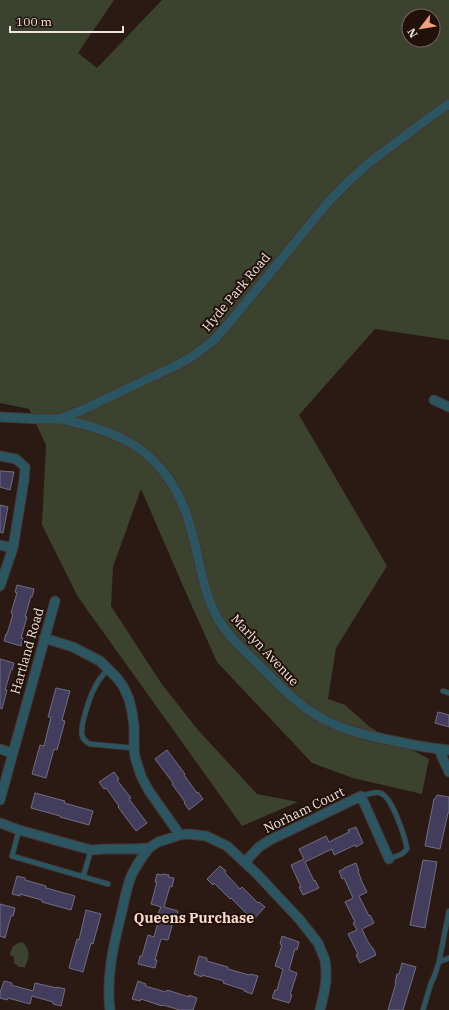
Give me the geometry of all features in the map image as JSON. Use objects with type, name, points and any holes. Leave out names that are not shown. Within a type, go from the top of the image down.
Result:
[{"type":"street","name":"Hyde Park Road","points":[[0,416],[59,419],[87,408],[193,356],[214,340],[230,322],[349,180],[370,162],[449,104]]},
{"type":"street","points":[[434,400],[449,407]]},
{"type":"street","name":"Marlyn Avenue","points":[[59,419],[75,422],[124,439],[148,455],[164,472],[186,513],[211,606],[216,615],[232,637],[251,658],[290,696],[313,714],[336,726],[364,735],[449,750]]},
{"type":"street","points":[[0,456],[16,459],[25,467],[13,548],[0,586]]},
{"type":"street","points":[[0,545],[13,548]]},
{"type":"street","name":"Hartland Road","points":[[0,800],[55,601]]},
{"type":"street","points":[[44,638],[73,647],[100,661],[123,686],[129,699],[132,712],[134,726],[134,748],[138,768],[144,782],[156,802],[180,835]]},
{"type":"street","points":[[0,749],[12,753]]},
{"type":"street","points":[[439,749],[449,772]]},
{"type":"street","name":"Norham Court","points":[[245,862],[259,847],[270,840],[361,796],[388,859]]},
{"type":"street","points":[[0,823],[19,830],[91,850],[149,848]]},
{"type":"street","points":[[110,1010],[109,987],[111,964],[130,878],[140,859],[149,848],[158,842],[180,835],[190,834],[206,836],[227,846],[257,874],[311,933],[325,960],[326,981],[320,1010]]},
{"type":"lane","points":[[108,670],[94,688],[90,697],[82,724],[83,737],[87,742],[94,745],[134,748]]},
{"type":"lane","points":[[443,691],[449,693]]},
{"type":"lane","points":[[361,796],[372,793],[380,793],[386,796],[391,804],[406,841],[407,849],[402,854],[388,859]]},
{"type":"lane","points":[[19,830],[12,856],[108,884]]},
{"type":"lane","points":[[83,877],[91,850]]},
{"type":"lane","points":[[423,1010],[439,962],[449,910]]},
{"type":"lane","points":[[439,962],[449,958]]},
{"type":"green space","points":[[0,0],[114,0],[78,53],[97,68],[162,0],[449,0],[449,340],[375,329],[299,415],[387,566],[336,648],[328,699],[345,705],[371,728],[429,759],[422,794],[353,778],[312,763],[217,662],[141,489],[113,567],[111,606],[161,683],[198,730],[257,794],[298,802],[242,826],[78,597],[42,525],[46,445],[29,409],[0,403]]},
{"type":"green space","points":[[22,942],[28,950],[28,960],[25,968],[19,967],[14,963],[14,957],[10,955],[13,946]]},
{"type":"building","points":[[0,471],[14,472],[10,490],[0,487]]},
{"type":"building","points":[[0,505],[8,507],[3,533],[0,532]]},
{"type":"building","points":[[17,585],[34,589],[25,617],[27,617],[21,638],[23,638],[21,646],[4,641],[13,614],[11,613],[17,593],[15,592]]},
{"type":"building","points":[[0,659],[14,663],[5,690],[7,690],[2,709],[0,708]]},
{"type":"building","points":[[56,688],[70,691],[62,720],[65,721],[57,750],[54,749],[46,778],[32,774],[40,745],[44,746],[51,717],[48,717]]},
{"type":"building","points":[[438,712],[449,715],[449,727],[435,723]]},
{"type":"building","points":[[167,750],[197,793],[198,792],[203,799],[189,810],[172,784],[173,783],[155,759]]},
{"type":"building","points":[[114,772],[119,779],[117,780],[131,798],[129,799],[147,823],[136,831],[106,788],[104,789],[99,782]]},
{"type":"building","points":[[35,793],[65,801],[64,803],[93,811],[89,825],[31,808]]},
{"type":"building","points":[[437,795],[449,797],[449,813],[440,849],[425,846],[434,799]]},
{"type":"building","points":[[356,827],[363,843],[356,847],[355,845],[334,855],[332,849],[305,862],[319,888],[303,895],[291,865],[304,859],[299,849],[326,836],[329,842],[349,832],[348,830]]},
{"type":"building","points":[[423,860],[437,862],[425,928],[410,925]]},
{"type":"building","points":[[356,863],[361,880],[367,892],[359,896],[374,923],[362,929],[376,955],[360,963],[356,955],[358,954],[348,934],[357,930],[353,923],[355,922],[345,902],[353,898],[344,878],[342,879],[339,871]]},
{"type":"building","points":[[220,866],[226,871],[225,873],[240,889],[242,887],[258,903],[259,902],[265,907],[252,921],[231,898],[230,899],[214,883],[213,885],[207,879]]},
{"type":"building","points":[[157,874],[169,875],[168,877],[174,878],[164,907],[178,911],[168,940],[161,939],[155,960],[157,960],[155,968],[138,964],[148,935],[154,937],[160,915],[158,914],[161,907],[151,904],[157,882],[155,882]]},
{"type":"building","points":[[17,876],[46,886],[46,888],[75,896],[71,910],[20,894],[20,896],[12,894]]},
{"type":"building","points":[[0,904],[15,908],[13,916],[11,916],[5,938],[0,936]]},
{"type":"building","points":[[86,910],[101,914],[93,944],[91,943],[83,972],[69,968],[77,939],[79,940]]},
{"type":"building","points":[[282,936],[299,942],[297,950],[295,949],[289,970],[297,973],[289,1003],[272,998],[275,990],[277,990],[283,969],[275,966],[282,945],[280,944]]},
{"type":"building","points":[[199,956],[207,958],[207,961],[228,967],[228,969],[258,976],[252,994],[244,991],[245,990],[223,983],[224,981],[194,974]]},
{"type":"building","points":[[402,963],[416,967],[403,1010],[388,1010],[396,983],[397,974],[399,974]]},
{"type":"building","points":[[4,981],[12,983],[11,985],[33,991],[35,983],[65,989],[61,1006],[32,996],[30,1004],[8,998],[7,1000],[0,998]]},
{"type":"building","points":[[138,981],[146,984],[145,986],[197,998],[193,1010],[180,1010],[141,999],[140,1001],[132,999]]},
{"type":"district","name":"Queens Purchase","points":[[194,918]]}]
